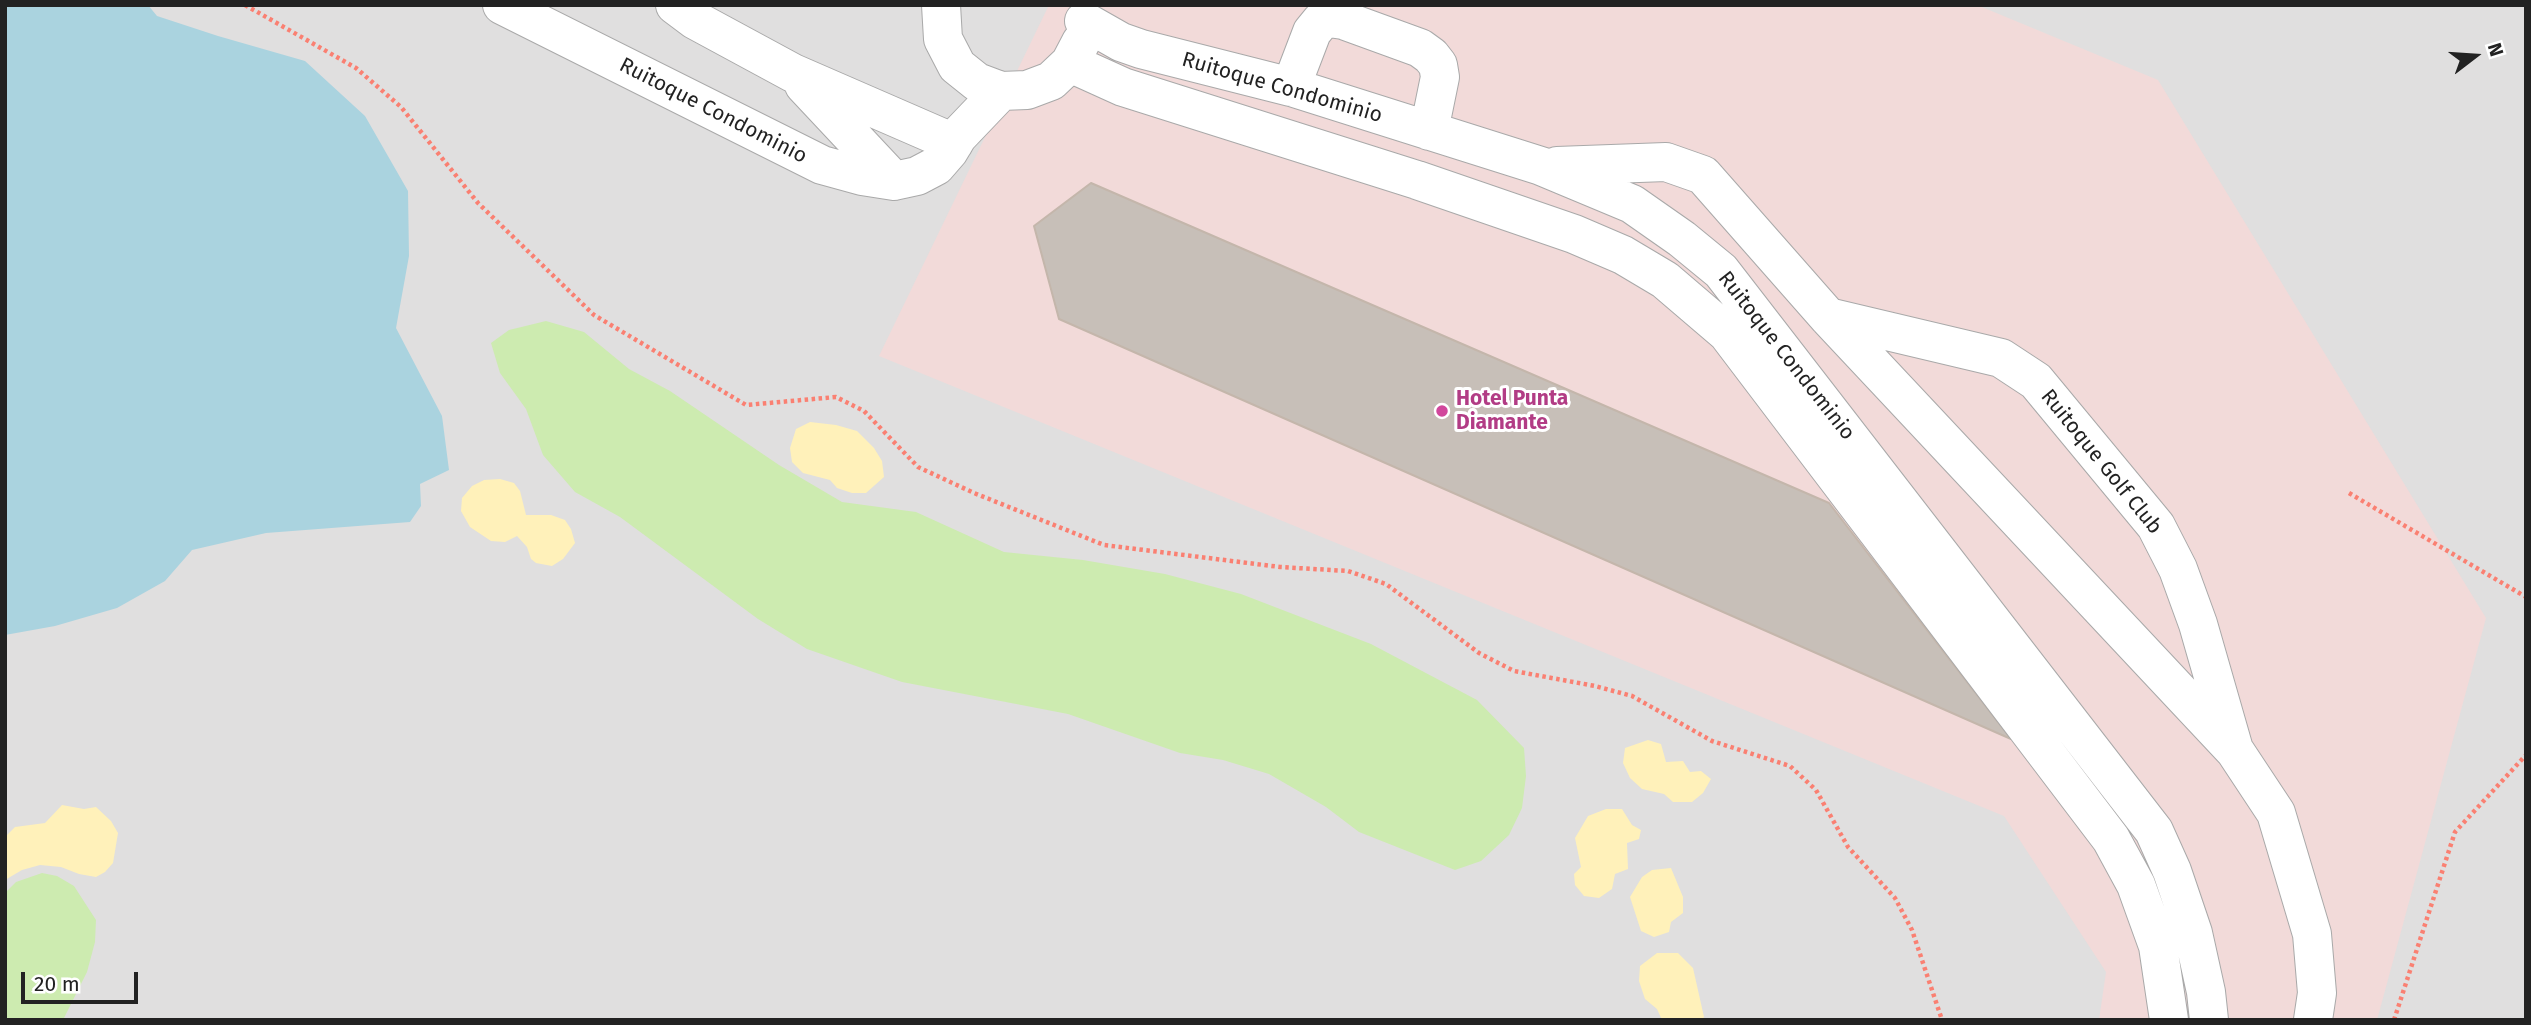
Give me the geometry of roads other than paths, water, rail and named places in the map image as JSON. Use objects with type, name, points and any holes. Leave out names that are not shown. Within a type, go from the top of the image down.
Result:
[{"type":"street","name":"Ruitoque Condominio","points":[[502,5],[822,165],[862,176],[894,181],[917,176],[936,166],[956,139],[1001,91]]},
{"type":"street","points":[[675,5],[695,20],[793,73],[956,139],[957,66]]},
{"type":"street","points":[[942,6],[943,38],[957,66],[977,82],[1001,91],[1027,90],[1051,81],[1070,63]]},
{"type":"street","name":"Ruitoque Condominio","points":[[1082,13],[1080,43],[1070,63],[1123,87],[1417,180],[1574,234],[1623,255],[1665,280],[1727,333],[2111,839],[2136,885],[2158,946],[2169,1020]]},
{"type":"street","name":"Ruitoque Condominio","points":[[1082,13],[1121,42],[1141,49],[1291,87],[1541,166],[1632,204],[1682,239],[1721,271],[2154,831],[2172,871],[2193,933],[2206,992],[2209,1020]]},
{"type":"street","points":[[1291,87],[1312,32],[1329,18],[1343,20],[1420,48],[1431,56],[1440,76],[1429,131]]},
{"type":"street","points":[[793,73],[894,181]]},
{"type":"street","name":"Ruitoque Golf Club","points":[[1541,166],[1666,162],[1703,175],[1828,317],[2235,751],[2277,813],[2312,934],[2317,993],[2314,1020]]},
{"type":"street","name":"Ruitoque Golf Club","points":[[1828,317],[2001,358],[2036,381],[2156,526],[2178,569],[2198,624],[2235,751]]},
{"type":"water","points":[[5,5],[148,5],[157,16],[305,61],[365,116],[408,191],[409,256],[396,328],[442,416],[449,470],[420,484],[421,506],[410,522],[266,533],[192,550],[165,581],[117,608],[55,626],[5,635]]},
{"type":"place","name":"Hotel Punta Diamante","points":[[1442,411]]}]
